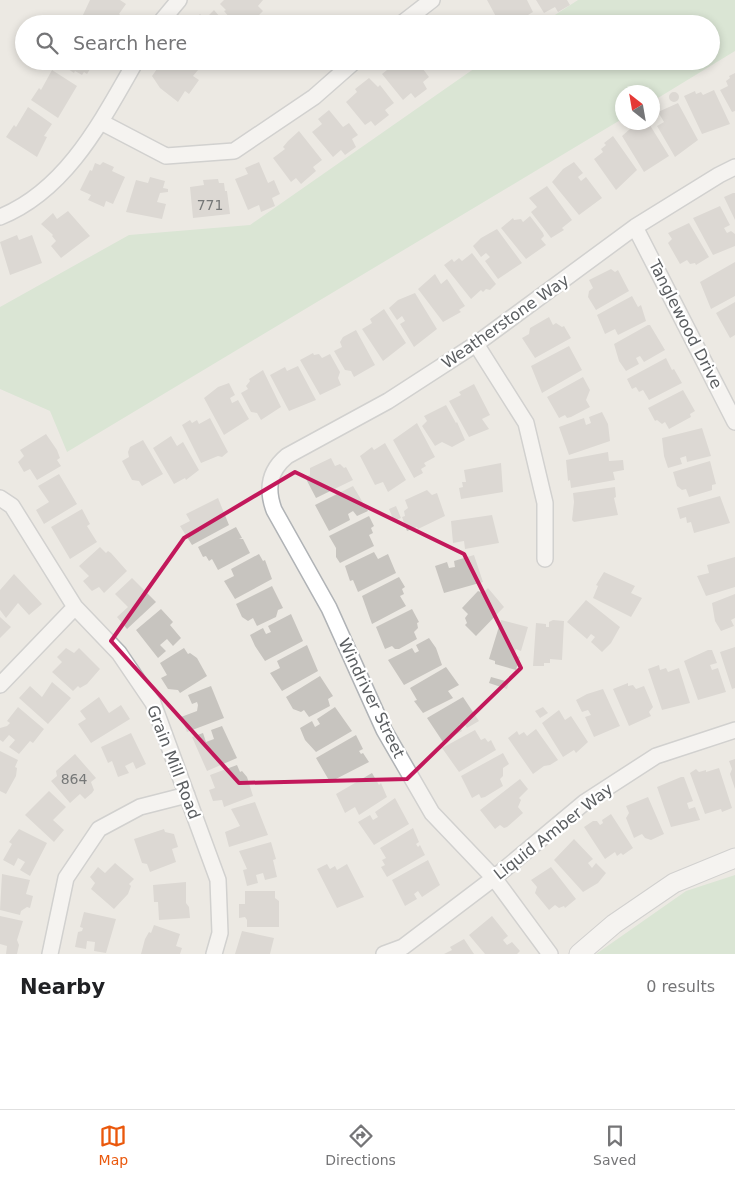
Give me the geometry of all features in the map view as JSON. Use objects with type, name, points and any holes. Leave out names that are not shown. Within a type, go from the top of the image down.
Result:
[{"type":"street","points":[[166,15],[179,0]]},
{"type":"street","points":[[413,15],[432,0]]},
{"type":"street","points":[[0,218],[43,192],[75,159],[101,122],[131,70]]},
{"type":"street","points":[[101,122],[166,156],[234,151],[314,97],[345,70]]},
{"type":"street","name":"Weatherstone Way","points":[[274,469],[287,456],[388,401],[476,344],[635,227],[719,175],[735,168]]},
{"type":"street","name":"Tanglewood Drive","points":[[635,227],[735,422]]},
{"type":"street","points":[[476,344],[526,423],[545,503],[545,559]]},
{"type":"street","name":"Windriver Street","points":[[274,469],[269,494],[274,510],[329,608],[384,730],[432,814],[494,878],[550,954]]},
{"type":"street","name":"Grain Mill Road","points":[[0,498],[12,506],[74,607],[119,653],[153,703],[218,880],[220,933],[214,954]]},
{"type":"street","points":[[0,684],[74,607]]},
{"type":"street","name":"Liquid Amber Way","points":[[384,954],[403,947],[494,878],[586,802],[656,756],[735,730]]},
{"type":"street","points":[[50,954],[66,878],[99,829],[140,806],[187,795]]},
{"type":"street","points":[[580,954],[614,924],[674,883],[735,858]]},
{"type":"highlighted area","points":[[295,472],[464,554],[521,668],[407,779],[239,783],[111,641],[184,538]]},
{"type":"green space","points":[[578,0],[735,0],[735,51],[720,60],[720,15],[555,15]]},
{"type":"green space","points":[[472,70],[704,70],[660,97],[660,85],[615,85],[615,123],[67,452],[50,411],[0,389],[0,307],[129,235],[250,225]]},
{"type":"green space","points":[[735,875],[735,954],[596,954],[686,891]]},
{"type":"building","points":[[90,0],[120,0],[126,4],[119,14],[120,15],[83,15]]},
{"type":"building","points":[[224,0],[263,0],[258,6],[263,11],[259,15],[227,15],[224,11],[226,10],[220,4]]},
{"type":"building","points":[[487,0],[527,0],[533,12],[528,15],[495,15]]},
{"type":"building","points":[[536,0],[567,0],[570,5],[558,12],[555,7],[544,13]]},
{"type":"building","points":[[214,10],[218,15],[209,15]]},
{"type":"building","points":[[52,70],[77,86],[58,118],[31,100],[39,88],[41,90]]},
{"type":"building","points":[[70,70],[89,70],[87,74],[84,72],[82,75],[75,71],[74,73]]},
{"type":"building","points":[[156,70],[198,70],[193,76],[199,80],[189,94],[185,91],[178,102],[160,88],[152,76]]},
{"type":"building","points":[[387,70],[424,70],[429,77],[423,82],[427,89],[415,98],[411,93],[403,100],[382,74]]},
{"type":"building","points":[[735,73],[735,111],[732,112],[720,90],[728,86],[726,81],[730,78],[729,76]]},
{"type":"building","points":[[369,78],[378,87],[380,85],[394,103],[385,110],[389,115],[375,126],[371,121],[365,125],[346,102],[357,92],[355,89]]},
{"type":"building","points":[[714,90],[730,124],[702,134],[684,96],[695,91],[696,94],[701,92],[703,95]]},
{"type":"building","points":[[672,92],[676,92],[679,97],[676,102],[672,102],[669,99],[669,95]]},
{"type":"building","points":[[678,103],[698,140],[675,157],[659,130],[660,124],[664,122],[660,111]]},
{"type":"building","points":[[28,107],[52,124],[44,136],[47,137],[37,157],[6,137],[14,125],[16,127]]},
{"type":"building","points":[[329,110],[343,127],[349,123],[358,135],[352,139],[356,147],[345,155],[341,150],[333,157],[312,132],[322,124],[318,119]]},
{"type":"building","points":[[629,130],[653,130],[669,156],[644,172],[622,136]]},
{"type":"building","points":[[299,131],[322,160],[313,167],[316,171],[301,184],[296,178],[291,182],[273,158],[285,149],[283,147]]},
{"type":"building","points":[[613,136],[637,170],[616,190],[594,159],[603,152],[601,149],[606,145],[604,143]]},
{"type":"building","points":[[103,162],[114,167],[112,171],[125,177],[113,204],[106,201],[104,207],[88,200],[91,195],[80,190],[95,163],[100,165]]},
{"type":"building","points":[[259,162],[268,183],[274,180],[280,194],[272,198],[275,206],[261,212],[259,205],[248,210],[235,179],[248,174],[245,168]]},
{"type":"building","points":[[574,162],[583,173],[578,177],[581,181],[586,177],[602,198],[579,215],[552,182],[563,169]]},
{"type":"building","points":[[150,177],[165,181],[163,188],[168,189],[168,192],[160,193],[157,202],[166,204],[162,219],[126,212],[136,180],[148,183]]},
{"type":"building","points":[[218,179],[219,183],[224,183],[225,191],[227,191],[230,214],[193,218],[190,187],[204,185],[203,180]]},
{"type":"building","points":[[547,186],[572,220],[562,228],[564,230],[551,238],[531,212],[537,207],[529,198]]},
{"type":"building","points":[[735,193],[735,220],[724,197]]},
{"type":"building","points":[[720,206],[730,225],[724,228],[727,233],[731,231],[735,234],[735,246],[713,255],[693,218]]},
{"type":"building","points":[[68,211],[90,236],[61,258],[51,246],[56,241],[53,235],[41,224],[53,213],[57,219]]},
{"type":"building","points":[[530,216],[543,233],[544,236],[541,239],[546,245],[526,259],[501,228],[513,218],[514,220],[521,219],[523,222]]},
{"type":"building","points":[[689,223],[709,257],[696,265],[695,263],[690,264],[687,260],[680,264],[668,243],[672,239],[668,233]]},
{"type":"building","points":[[497,229],[522,263],[498,279],[485,261],[490,257],[486,253],[481,257],[473,246],[481,238]]},
{"type":"building","points":[[17,235],[19,240],[32,235],[42,263],[10,275],[0,242]]},
{"type":"building","points":[[472,253],[496,284],[490,290],[486,289],[483,292],[481,290],[471,299],[444,265],[452,259],[454,262],[459,258],[462,261]]},
{"type":"building","points":[[735,262],[735,296],[711,309],[700,282]]},
{"type":"building","points":[[611,269],[615,272],[618,270],[629,291],[596,310],[588,297],[589,291],[593,288],[589,280]]},
{"type":"building","points":[[435,274],[441,284],[447,279],[465,306],[459,310],[461,312],[443,322],[418,289]]},
{"type":"building","points":[[415,293],[437,329],[414,347],[400,324],[405,321],[402,316],[397,320],[389,308],[398,300]]},
{"type":"building","points":[[632,296],[638,307],[641,305],[646,321],[618,335],[615,329],[605,334],[597,315]]},
{"type":"building","points":[[735,302],[735,335],[730,338],[716,313]]},
{"type":"building","points":[[384,309],[406,343],[383,361],[362,329],[372,323],[370,319]]},
{"type":"building","points":[[549,317],[553,325],[556,323],[562,327],[564,326],[571,338],[535,358],[522,338],[529,334],[530,328]]},
{"type":"building","points":[[650,325],[665,350],[644,362],[640,356],[636,358],[639,364],[626,371],[619,361],[614,344]]},
{"type":"building","points":[[356,330],[375,365],[354,377],[351,371],[345,370],[334,351],[342,347],[340,342],[343,337]]},
{"type":"building","points":[[569,346],[582,370],[542,393],[531,366]]},
{"type":"building","points":[[313,353],[314,355],[319,354],[322,358],[330,354],[340,372],[338,378],[341,385],[320,395],[300,360]]},
{"type":"building","points":[[666,358],[682,383],[649,400],[643,390],[639,392],[636,387],[632,389],[627,379]]},
{"type":"building","points":[[298,366],[316,400],[289,411],[270,375],[285,367],[287,371]]},
{"type":"building","points":[[263,370],[281,407],[261,420],[257,413],[251,412],[241,393],[248,389],[246,386],[250,381],[249,379]]},
{"type":"building","points":[[583,377],[590,390],[586,400],[590,407],[571,417],[567,418],[565,415],[559,418],[547,397]]},
{"type":"building","points":[[229,383],[235,395],[230,398],[232,403],[238,400],[249,419],[224,435],[204,398],[218,387]]},
{"type":"building","points":[[474,384],[490,415],[482,419],[489,429],[469,437],[449,401],[461,395],[459,392]]},
{"type":"building","points":[[683,390],[695,411],[690,414],[691,417],[669,429],[665,422],[662,424],[657,420],[655,421],[648,408]]},
{"type":"building","points":[[446,405],[457,422],[465,440],[452,447],[442,442],[435,446],[422,426],[427,421],[424,416]]},
{"type":"building","points":[[602,412],[608,424],[610,441],[569,455],[559,427],[584,418],[586,425],[591,423],[589,417]]},
{"type":"building","points":[[210,418],[228,452],[222,457],[218,456],[201,463],[182,425],[190,420],[192,423],[197,420],[199,424]]},
{"type":"building","points":[[417,423],[435,457],[424,463],[426,466],[421,469],[423,473],[414,478],[393,440]]},
{"type":"building","points":[[702,428],[711,456],[687,462],[686,456],[680,458],[682,464],[668,468],[664,456],[662,438]]},
{"type":"building","points":[[46,434],[57,450],[60,458],[57,460],[61,466],[37,480],[30,469],[24,472],[18,462],[24,456],[20,450]]},
{"type":"building","points":[[171,436],[177,446],[183,442],[199,470],[186,480],[185,478],[174,484],[153,448]]},
{"type":"building","points":[[143,440],[163,474],[142,486],[139,481],[132,480],[122,461],[129,457],[130,447]]},
{"type":"building","points":[[385,443],[406,480],[388,492],[383,482],[375,485],[360,456],[372,447],[374,450]]},
{"type":"building","points":[[608,452],[609,461],[623,460],[624,470],[613,472],[615,480],[571,488],[570,480],[568,481],[566,460]]},
{"type":"building","points":[[331,458],[335,466],[340,464],[344,468],[346,467],[353,480],[316,498],[305,477],[310,475],[310,468]]},
{"type":"building","points":[[710,461],[716,484],[712,485],[712,490],[689,497],[686,489],[682,490],[677,486],[673,472]]},
{"type":"building","points":[[501,463],[503,492],[461,499],[459,488],[463,487],[462,482],[466,482],[464,470]]},
{"type":"building","points":[[59,474],[77,504],[44,524],[36,510],[49,502],[38,486]]},
{"type":"building","points":[[353,486],[368,511],[357,516],[353,511],[348,514],[350,520],[329,531],[315,505]]},
{"type":"building","points":[[615,487],[616,497],[614,498],[618,515],[574,522],[572,520],[573,493]]},
{"type":"building","points":[[427,490],[432,495],[437,493],[445,516],[418,529],[417,527],[407,531],[402,517],[405,516],[404,511],[408,508],[405,500]]},
{"type":"building","points":[[720,496],[730,523],[694,533],[691,522],[687,523],[686,517],[680,519],[677,508]]},
{"type":"building","points":[[218,498],[229,525],[192,545],[180,526],[190,521],[186,514]]},
{"type":"building","points":[[396,506],[401,518],[394,521],[389,509]]},
{"type":"building","points":[[82,509],[90,524],[87,526],[97,542],[70,559],[51,527]]},
{"type":"building","points":[[492,515],[499,543],[465,549],[464,541],[453,543],[451,521]]},
{"type":"building","points":[[369,516],[374,526],[371,528],[373,533],[369,535],[374,546],[340,563],[336,557],[336,548],[329,536]]},
{"type":"building","points":[[236,527],[242,538],[239,539],[243,539],[250,553],[218,570],[212,559],[209,561],[206,556],[203,557],[198,547]]},
{"type":"building","points":[[100,547],[106,553],[108,551],[111,553],[127,571],[104,593],[99,587],[92,591],[89,588],[83,581],[89,576],[79,566]]},
{"type":"building","points":[[374,552],[378,559],[388,554],[396,573],[358,592],[353,580],[350,581],[345,566]]},
{"type":"building","points":[[259,554],[263,561],[265,560],[272,579],[235,599],[224,581],[234,576],[231,569]]},
{"type":"building","points":[[474,555],[483,582],[444,593],[435,566],[447,562],[449,568],[455,567],[454,561]]},
{"type":"building","points":[[735,557],[735,587],[706,596],[697,576],[709,573],[707,565]]},
{"type":"building","points":[[604,572],[635,586],[631,593],[642,598],[631,617],[593,598],[598,586],[596,585]]},
{"type":"building","points":[[14,574],[42,604],[29,615],[18,603],[6,618],[0,610],[0,590]]},
{"type":"building","points":[[399,577],[405,587],[402,589],[404,594],[400,596],[406,606],[372,624],[362,596]]},
{"type":"building","points":[[132,578],[156,602],[127,629],[117,617],[128,607],[115,594]]},
{"type":"building","points":[[272,586],[283,608],[278,610],[276,617],[257,626],[253,618],[248,621],[242,617],[236,604]]},
{"type":"building","points":[[488,588],[504,607],[476,636],[465,625],[467,623],[465,618],[468,614],[462,608],[478,591],[483,593]]},
{"type":"building","points":[[735,594],[735,618],[731,620],[734,626],[721,631],[715,621],[712,603]]},
{"type":"building","points":[[586,600],[620,627],[611,643],[602,652],[591,642],[595,637],[591,634],[587,639],[567,622]]},
{"type":"building","points":[[161,609],[173,622],[170,625],[181,638],[173,646],[167,639],[160,645],[166,651],[158,658],[136,630]]},
{"type":"building","points":[[412,609],[419,622],[417,623],[418,628],[414,632],[417,639],[399,649],[395,649],[392,646],[385,649],[376,627]]},
{"type":"building","points":[[291,614],[303,641],[265,661],[250,635],[263,628],[266,634],[271,632],[268,626]]},
{"type":"building","points":[[0,617],[11,627],[0,638]]},
{"type":"building","points":[[501,620],[528,627],[521,651],[516,649],[514,655],[520,657],[516,670],[495,664],[495,661],[489,659]]},
{"type":"building","points":[[553,620],[564,621],[562,660],[550,659],[550,663],[544,663],[544,666],[533,666],[536,623],[546,624],[546,627],[549,627],[549,622]]},
{"type":"building","points":[[429,638],[436,648],[442,665],[404,685],[388,660],[412,648],[415,653],[419,651],[416,645]]},
{"type":"building","points":[[307,645],[318,671],[282,691],[270,673],[280,668],[277,661]]},
{"type":"building","points":[[735,647],[735,688],[732,689],[720,652]]},
{"type":"building","points":[[66,648],[74,653],[79,648],[100,669],[87,684],[80,688],[78,686],[73,691],[52,672],[62,662],[57,657]]},
{"type":"building","points":[[184,648],[188,654],[190,653],[197,658],[207,676],[180,693],[178,690],[168,689],[161,678],[167,675],[160,663]]},
{"type":"building","points":[[712,650],[717,663],[710,665],[712,670],[718,668],[726,692],[698,700],[684,661]]},
{"type":"building","points":[[659,665],[660,670],[666,668],[668,672],[679,668],[690,703],[662,710],[648,669]]},
{"type":"building","points":[[446,667],[459,685],[448,691],[453,698],[423,713],[414,701],[417,700],[410,688]]},
{"type":"building","points":[[320,676],[333,696],[328,699],[330,706],[309,717],[304,710],[301,712],[293,709],[286,697]]},
{"type":"building","points":[[491,677],[509,682],[507,689],[489,683]]},
{"type":"building","points":[[52,682],[71,698],[48,724],[19,698],[30,686],[42,697]]},
{"type":"building","points":[[628,683],[628,686],[633,685],[636,689],[644,686],[653,707],[649,712],[651,716],[629,726],[613,689]]},
{"type":"building","points":[[211,686],[224,718],[187,732],[181,717],[197,711],[198,705],[197,702],[192,704],[188,695]]},
{"type":"building","points":[[603,689],[620,726],[594,737],[585,717],[591,715],[588,710],[582,712],[576,700]]},
{"type":"building","points":[[99,697],[109,713],[121,705],[130,719],[91,743],[78,724],[86,719],[80,711]]},
{"type":"building","points":[[463,697],[479,721],[467,728],[464,723],[459,725],[462,731],[443,742],[427,718]]},
{"type":"building","points":[[18,707],[44,729],[33,743],[30,741],[19,754],[9,747],[15,740],[9,735],[3,742],[0,740],[0,728],[10,723],[7,721]]},
{"type":"building","points":[[335,707],[352,731],[316,752],[305,740],[300,728],[312,721],[315,727],[320,724],[317,719]]},
{"type":"building","points":[[543,707],[548,713],[540,718],[535,711]]},
{"type":"building","points":[[559,710],[565,720],[571,716],[588,742],[576,753],[574,750],[563,757],[542,723]]},
{"type":"building","points":[[222,726],[237,758],[207,771],[192,737],[203,733],[206,742],[214,739],[211,730]]},
{"type":"building","points":[[536,729],[558,760],[544,766],[533,774],[508,738],[517,731],[519,735],[524,732],[527,736]]},
{"type":"building","points":[[475,730],[481,740],[485,738],[488,742],[491,740],[496,750],[459,772],[442,748]]},
{"type":"building","points":[[131,733],[146,764],[136,769],[133,762],[125,766],[129,773],[118,777],[112,761],[108,763],[101,747]]},
{"type":"building","points":[[356,735],[363,749],[359,751],[361,754],[363,753],[369,762],[330,782],[316,758]]},
{"type":"building","points":[[0,751],[18,760],[15,767],[17,768],[16,776],[6,794],[0,791]]},
{"type":"building","points":[[503,753],[509,764],[503,768],[503,776],[500,779],[503,786],[485,797],[481,798],[479,794],[472,798],[461,776]]},
{"type":"building","points":[[75,754],[96,778],[91,782],[94,790],[92,793],[85,799],[80,794],[70,803],[51,781],[57,776],[56,771]]},
{"type":"building","points":[[735,759],[735,789],[730,774],[732,769],[729,761]]},
{"type":"building","points":[[237,765],[240,772],[242,771],[247,777],[253,796],[224,807],[222,800],[213,801],[209,790],[215,788],[210,775]]},
{"type":"building","points":[[719,768],[732,808],[722,812],[721,809],[705,814],[690,773],[696,769],[699,772],[706,770],[706,772]]},
{"type":"building","points":[[372,773],[379,785],[381,783],[387,797],[359,815],[355,807],[345,813],[336,794]]},
{"type":"building","points":[[684,777],[693,801],[687,803],[689,809],[695,807],[700,820],[671,827],[657,787]]},
{"type":"building","points":[[520,779],[528,789],[519,798],[521,800],[518,807],[523,813],[507,827],[504,828],[500,825],[495,829],[480,810]]},
{"type":"building","points":[[49,791],[66,807],[53,820],[64,830],[54,842],[25,815]]},
{"type":"building","points":[[648,797],[664,834],[651,840],[645,838],[642,834],[634,838],[626,818],[629,813],[626,806]]},
{"type":"building","points":[[395,798],[409,824],[374,845],[358,822],[370,815],[373,820],[378,817],[375,812]]},
{"type":"building","points":[[255,802],[268,835],[229,847],[225,832],[240,826],[231,809]]},
{"type":"building","points":[[611,814],[633,848],[623,855],[621,853],[617,856],[615,852],[605,859],[584,827],[593,821],[597,821],[600,825],[603,823],[602,820]]},
{"type":"building","points":[[413,828],[419,842],[416,844],[418,847],[420,845],[425,855],[387,877],[381,867],[385,865],[382,860],[386,858],[380,848]]},
{"type":"building","points":[[19,829],[47,843],[30,876],[20,870],[25,862],[18,858],[14,866],[3,860],[12,844],[9,842]]},
{"type":"building","points":[[164,829],[165,832],[174,834],[178,847],[172,849],[176,862],[150,872],[147,864],[142,863],[134,839]]},
{"type":"building","points":[[574,839],[593,859],[588,863],[592,868],[596,863],[606,873],[598,883],[583,892],[554,860]]},
{"type":"building","points":[[271,842],[276,859],[273,860],[277,877],[265,880],[263,873],[256,875],[258,883],[247,886],[243,870],[247,869],[239,851]]},
{"type":"building","points":[[428,860],[440,885],[422,897],[418,891],[414,894],[417,899],[405,906],[392,880]]},
{"type":"building","points":[[115,863],[134,879],[129,884],[131,886],[128,894],[114,909],[91,889],[95,883],[90,877],[98,867],[105,873]]},
{"type":"building","points":[[327,864],[330,869],[335,866],[337,870],[347,864],[364,897],[337,908],[317,869]]},
{"type":"building","points":[[551,867],[576,899],[565,908],[564,906],[559,908],[555,905],[549,910],[535,893],[537,887],[531,880]]},
{"type":"building","points":[[2,874],[30,880],[26,894],[33,896],[30,908],[27,907],[21,911],[20,915],[0,910]]},
{"type":"building","points":[[186,882],[186,903],[189,907],[190,918],[159,920],[158,902],[154,902],[153,885]]},
{"type":"building","points":[[245,891],[275,891],[275,898],[279,901],[279,927],[247,927],[245,917],[239,918],[239,904],[245,904]]},
{"type":"building","points":[[84,912],[116,919],[106,953],[94,951],[95,942],[87,941],[86,949],[75,947],[78,932],[82,931],[83,928],[80,927]]},
{"type":"building","points":[[0,916],[23,921],[17,940],[19,945],[17,954],[6,954],[7,946],[0,944]]},
{"type":"building","points":[[492,916],[508,936],[503,940],[507,945],[512,942],[520,951],[517,954],[485,954],[469,935]]},
{"type":"building","points":[[154,925],[180,934],[176,946],[182,948],[180,954],[141,954],[145,939],[149,932],[151,933]]},
{"type":"building","points":[[242,931],[274,938],[270,954],[235,954]]},
{"type":"building","points":[[464,939],[474,954],[444,954],[452,950],[450,947]]}]
